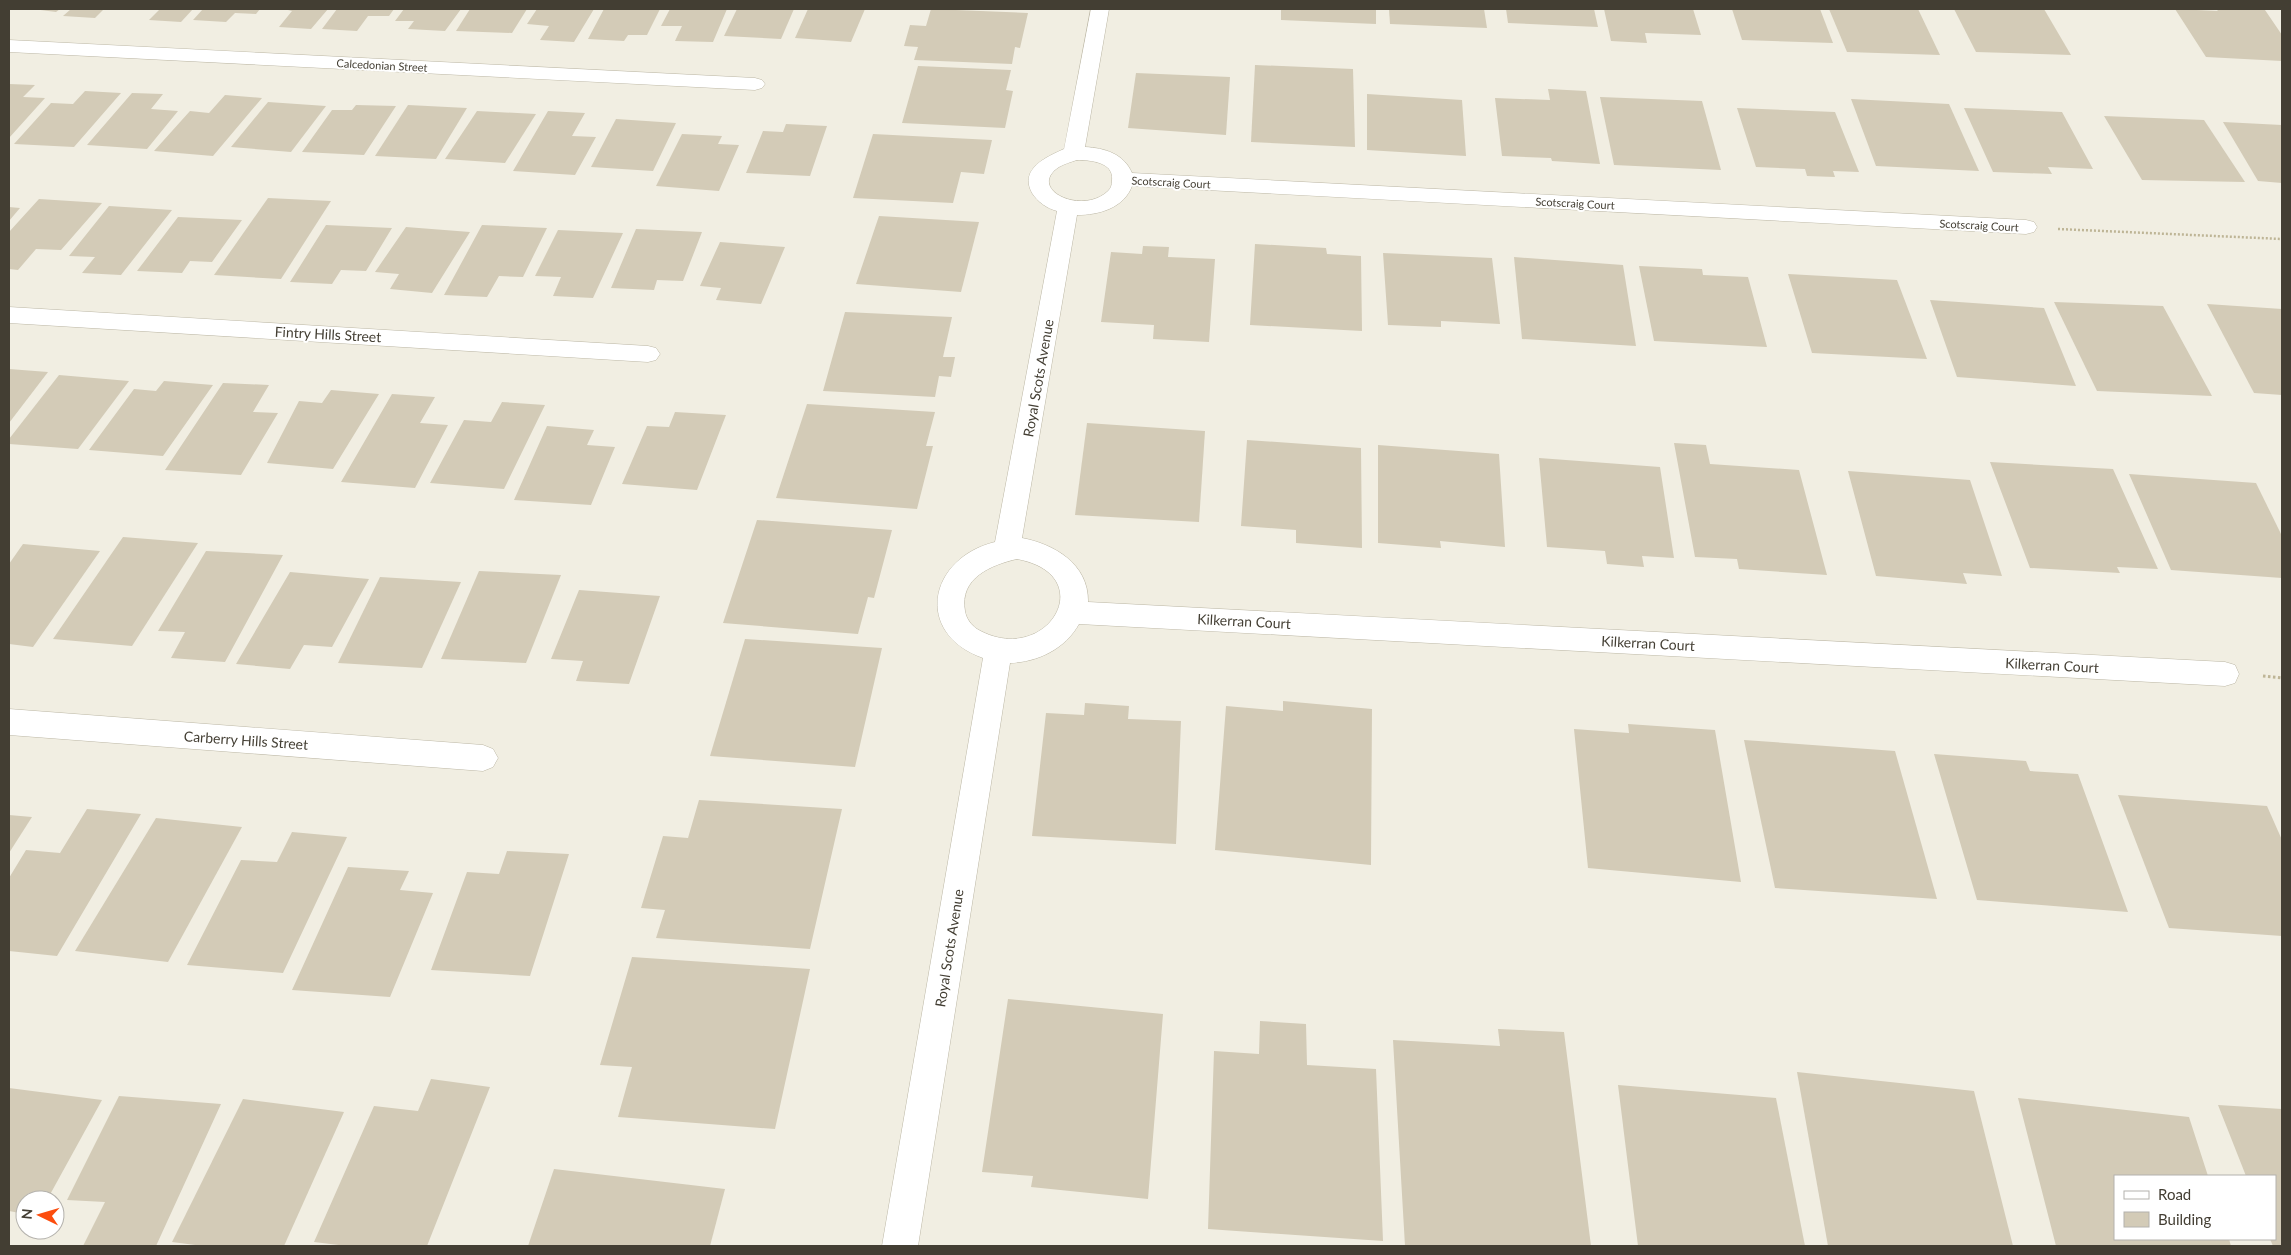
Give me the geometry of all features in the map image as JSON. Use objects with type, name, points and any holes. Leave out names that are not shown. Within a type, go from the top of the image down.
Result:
[{"type":"street","points":[[1074,153],[1100,9]]},
{"type":"street","name":"Calcedonian Street","points":[[9,46],[755,84]]},
{"type":"street","points":[[1074,153],[1102,156],[1113,162],[1121,170],[1124,179],[1123,189],[1116,198],[1090,209],[1068,208],[1048,200],[1040,192],[1038,182],[1040,172],[1048,164],[1059,157],[1074,153]]},
{"type":"street","name":"Scotscraig Court","points":[[1124,179],[2026,227]]},
{"type":"street","name":"Royal Scots Avenue","points":[[1007,549],[1068,208]]},
{"type":"street","name":"Fintry Hills Street","points":[[9,315],[648,354]]},
{"type":"street","points":[[997,550],[1034,551],[1050,557],[1062,568],[1071,581],[1074,596],[1071,612],[1063,626],[1051,638],[1035,646],[1017,651],[998,650],[978,644],[962,634],[952,619],[949,602],[953,585],[963,570],[978,558],[997,550]]},
{"type":"street","name":"Kilkerran Court","points":[[1071,612],[2225,674]]},
{"type":"street","name":"Royal Scots Avenue","points":[[900,1246],[998,650]]},
{"type":"street","name":"Carberry Hills Street","points":[[9,722],[483,758]]},
{"type":"path","points":[[2026,227],[2282,239]]},
{"type":"building","points":[[33,9],[60,9],[56,12]]},
{"type":"building","points":[[71,9],[104,9],[95,18],[63,16]]},
{"type":"building","points":[[160,9],[193,9],[181,22],[149,20]]},
{"type":"building","points":[[203,9],[260,9],[256,14],[235,13],[226,22],[193,20]]},
{"type":"building","points":[[284,9],[328,9],[311,29],[279,27],[292,11]]},
{"type":"building","points":[[337,9],[394,9],[389,16],[368,16],[357,31],[322,29]]},
{"type":"building","points":[[404,9],[461,9],[445,31],[408,29],[414,21],[395,21]]},
{"type":"building","points":[[470,9],[527,9],[512,33],[456,31]]},
{"type":"building","points":[[537,9],[594,9],[574,42],[540,40],[549,26],[527,24]]},
{"type":"building","points":[[604,9],[660,9],[647,35],[628,35],[624,41],[588,39]]},
{"type":"building","points":[[670,9],[727,9],[713,42],[675,41],[682,26],[661,26]]},
{"type":"building","points":[[737,9],[794,9],[781,39],[724,36]]},
{"type":"building","points":[[808,9],[865,9],[851,42],[795,38]]},
{"type":"building","points":[[931,9],[1028,13],[1020,48],[1015,47],[1012,64],[914,60],[918,47],[904,46],[910,25],[926,26]]},
{"type":"building","points":[[1281,9],[1376,9],[1376,24],[1281,20]]},
{"type":"building","points":[[1389,9],[1484,9],[1487,28],[1390,24]]},
{"type":"building","points":[[1506,9],[1594,9],[1598,27],[1508,23]]},
{"type":"building","points":[[1604,9],[1693,9],[1701,35],[1645,33],[1647,43],[1611,41]]},
{"type":"building","points":[[1732,9],[1820,9],[1833,43],[1742,40]]},
{"type":"building","points":[[1829,9],[1918,9],[1940,55],[1847,52]]},
{"type":"building","points":[[1954,9],[2044,9],[2071,55],[1976,52]]},
{"type":"building","points":[[2175,9],[2218,11],[2216,9],[2265,10],[2282,35],[2282,61],[2206,57]]},
{"type":"building","points":[[1255,65],[1353,69],[1355,147],[1251,142]]},
{"type":"building","points":[[918,66],[1011,70],[1006,90],[1013,91],[1005,128],[902,123]]},
{"type":"building","points":[[1136,73],[1230,77],[1226,135],[1128,128]]},
{"type":"building","points":[[9,84],[35,85],[23,97],[45,98],[9,138]]},
{"type":"building","points":[[1548,89],[1586,91],[1600,164],[1552,161],[1551,158],[1502,156],[1495,98],[1550,100]]},
{"type":"building","points":[[85,91],[121,93],[74,147],[14,144],[51,103],[73,104]]},
{"type":"building","points":[[132,93],[163,94],[151,109],[178,111],[147,149],[87,145]]},
{"type":"building","points":[[1367,94],[1462,100],[1466,156],[1367,150]]},
{"type":"building","points":[[225,95],[262,98],[213,156],[154,151],[190,111],[209,113]]},
{"type":"building","points":[[1600,97],[1702,101],[1721,170],[1614,165]]},
{"type":"building","points":[[1851,99],[1949,104],[1979,171],[1876,166]]},
{"type":"building","points":[[268,102],[326,106],[291,152],[231,147]]},
{"type":"building","points":[[356,105],[396,106],[364,155],[302,152],[332,110],[352,110]]},
{"type":"building","points":[[408,105],[467,108],[436,159],[375,156]]},
{"type":"building","points":[[1737,108],[1835,112],[1859,172],[1833,171],[1835,177],[1807,176],[1805,169],[1756,167]]},
{"type":"building","points":[[1964,108],[2062,112],[2093,169],[2048,167],[2052,174],[1993,172]]},
{"type":"building","points":[[477,111],[536,114],[505,163],[445,159]]},
{"type":"building","points":[[548,111],[585,113],[572,136],[596,137],[575,175],[513,171]]},
{"type":"building","points":[[2104,116],[2204,120],[2245,182],[2142,180]]},
{"type":"building","points":[[616,119],[676,123],[653,171],[591,167]]},
{"type":"building","points":[[2223,122],[2282,125],[2282,183],[2258,181]]},
{"type":"building","points":[[786,124],[827,126],[810,176],[746,173],[763,131],[783,132]]},
{"type":"building","points":[[682,134],[722,136],[718,144],[739,145],[719,191],[656,186]]},
{"type":"building","points":[[873,134],[992,140],[984,174],[961,172],[953,203],[853,198]]},
{"type":"building","points":[[268,198],[331,201],[281,279],[214,275]]},
{"type":"building","points":[[39,199],[102,203],[61,250],[36,249],[18,270],[9,269],[9,232]]},
{"type":"building","points":[[109,206],[172,210],[121,275],[82,273],[95,257],[69,256]]},
{"type":"building","points":[[9,207],[20,208],[9,221]]},
{"type":"building","points":[[879,216],[979,222],[961,292],[856,284]]},
{"type":"building","points":[[178,217],[242,220],[212,262],[190,261],[182,273],[137,271]]},
{"type":"building","points":[[326,225],[392,228],[366,271],[341,270],[332,284],[290,282]]},
{"type":"building","points":[[482,225],[547,228],[523,277],[499,276],[487,297],[444,295]]},
{"type":"building","points":[[406,227],[470,232],[432,293],[390,289],[399,274],[375,272]]},
{"type":"building","points":[[636,229],[702,232],[683,281],[657,280],[654,290],[611,288]]},
{"type":"building","points":[[558,230],[623,233],[593,298],[553,296],[561,277],[535,276]]},
{"type":"building","points":[[720,242],[785,247],[761,304],[716,300],[721,288],[700,286]]},
{"type":"building","points":[[1255,244],[1326,248],[1327,254],[1361,256],[1362,331],[1250,325]]},
{"type":"building","points":[[1143,246],[1169,247],[1168,257],[1215,259],[1209,342],[1153,339],[1154,325],[1101,322],[1111,252],[1142,254]]},
{"type":"building","points":[[1383,253],[1492,258],[1500,324],[1441,321],[1441,327],[1388,325]]},
{"type":"building","points":[[1514,257],[1623,265],[1636,346],[1522,339]]},
{"type":"building","points":[[1639,266],[1702,269],[1703,275],[1748,277],[1767,347],[1654,341]]},
{"type":"building","points":[[1788,274],[1897,280],[1927,359],[1812,353]]},
{"type":"building","points":[[1930,300],[2044,308],[2076,386],[1957,377]]},
{"type":"building","points":[[2054,302],[2163,306],[2212,396],[2097,391]]},
{"type":"building","points":[[2207,304],[2282,309],[2282,395],[2254,393]]},
{"type":"building","points":[[845,312],[952,317],[943,357],[955,357],[951,377],[939,376],[935,397],[823,391]]},
{"type":"building","points":[[9,369],[48,372],[9,423]]},
{"type":"building","points":[[59,375],[129,381],[78,449],[9,444],[9,439]]},
{"type":"building","points":[[164,381],[213,385],[163,456],[89,450],[134,389],[156,391]]},
{"type":"building","points":[[223,383],[269,385],[253,412],[278,413],[241,475],[165,470]]},
{"type":"building","points":[[331,390],[379,394],[333,469],[267,463],[299,401],[322,403]]},
{"type":"building","points":[[392,394],[435,397],[420,423],[448,425],[415,488],[341,482]]},
{"type":"building","points":[[502,402],[545,405],[504,489],[430,483],[464,420],[491,422]]},
{"type":"building","points":[[807,404],[935,412],[926,446],[933,446],[917,509],[776,498]]},
{"type":"building","points":[[675,412],[726,415],[697,490],[622,484],[647,426],[669,427]]},
{"type":"building","points":[[1087,423],[1205,431],[1199,522],[1075,515]]},
{"type":"building","points":[[547,426],[594,430],[587,445],[615,447],[591,505],[514,500]]},
{"type":"building","points":[[1247,440],[1361,448],[1362,548],[1296,543],[1296,530],[1241,526]]},
{"type":"building","points":[[1674,443],[1706,445],[1710,464],[1799,470],[1827,575],[1739,569],[1737,559],[1695,557]]},
{"type":"building","points":[[1378,445],[1499,454],[1505,547],[1440,541],[1441,548],[1378,543]]},
{"type":"building","points":[[1539,458],[1660,467],[1674,558],[1642,556],[1644,567],[1607,564],[1605,551],[1547,547]]},
{"type":"building","points":[[1990,462],[2113,469],[2158,569],[2117,567],[2120,573],[2030,568]]},
{"type":"building","points":[[1848,471],[1970,480],[2002,576],[1963,573],[1967,584],[1876,576]]},
{"type":"building","points":[[2129,474],[2256,483],[2282,536],[2282,578],[2171,570]]},
{"type":"building","points":[[757,520],[892,530],[874,598],[868,597],[858,634],[723,623]]},
{"type":"building","points":[[123,537],[198,543],[132,646],[53,639]]},
{"type":"building","points":[[23,544],[100,551],[33,647],[9,644],[9,564]]},
{"type":"building","points":[[206,551],[283,555],[225,662],[171,658],[185,632],[158,631]]},
{"type":"building","points":[[479,571],[561,575],[526,663],[441,659]]},
{"type":"building","points":[[290,572],[369,579],[332,647],[304,645],[290,669],[236,664]]},
{"type":"building","points":[[380,577],[461,582],[422,668],[338,663]]},
{"type":"building","points":[[579,590],[660,596],[629,684],[576,681],[583,661],[551,659]]},
{"type":"building","points":[[745,639],[882,648],[855,767],[710,756]]},
{"type":"building","points":[[1283,701],[1372,709],[1371,865],[1215,850],[1226,706],[1283,711]]},
{"type":"building","points":[[1085,703],[1129,706],[1128,719],[1181,721],[1176,844],[1032,836],[1046,713],[1084,715]]},
{"type":"building","points":[[1628,724],[1715,730],[1741,882],[1588,868],[1574,729],[1629,733]]},
{"type":"building","points":[[1744,740],[1895,751],[1937,899],[1775,888]]},
{"type":"building","points":[[1934,754],[2026,761],[2030,771],[2078,774],[2128,912],[1977,900]]},
{"type":"building","points":[[2118,795],[2267,806],[2282,840],[2282,936],[2169,928]]},
{"type":"building","points":[[699,800],[842,809],[810,949],[656,938],[665,910],[641,908],[663,836],[688,838]]},
{"type":"building","points":[[87,809],[141,814],[57,956],[9,951],[9,878],[26,850],[60,853]]},
{"type":"building","points":[[9,815],[32,817],[9,853]]},
{"type":"building","points":[[156,818],[242,827],[168,962],[75,951]]},
{"type":"building","points":[[292,832],[347,837],[283,973],[187,965],[241,860],[277,862]]},
{"type":"building","points":[[507,851],[569,854],[530,976],[431,970],[467,872],[499,874]]},
{"type":"building","points":[[348,867],[409,871],[400,890],[433,893],[390,997],[292,990]]},
{"type":"building","points":[[632,957],[810,969],[775,1129],[618,1117],[632,1067],[600,1065]]},
{"type":"building","points":[[1008,999],[1163,1014],[1148,1199],[1031,1187],[1033,1176],[982,1172]]},
{"type":"building","points":[[1260,1021],[1306,1024],[1307,1065],[1376,1069],[1383,1241],[1208,1229],[1214,1051],[1259,1054]]},
{"type":"building","points":[[1498,1029],[1564,1032],[1591,1246],[1405,1246],[1393,1040],[1500,1046]]},
{"type":"building","points":[[1797,1072],[1974,1091],[2013,1246],[1828,1246]]},
{"type":"building","points":[[431,1079],[490,1087],[427,1246],[347,1246],[314,1242],[374,1106],[418,1111]]},
{"type":"building","points":[[1618,1085],[1776,1098],[1805,1246],[1638,1246]]},
{"type":"building","points":[[9,1088],[102,1100],[52,1190],[15,1190],[15,1212],[9,1211]]},
{"type":"building","points":[[119,1096],[221,1104],[156,1246],[83,1246],[105,1202],[67,1200]]},
{"type":"building","points":[[2018,1098],[2189,1117],[2208,1175],[2114,1175],[2114,1240],[2229,1240],[2231,1246],[2056,1246]]},
{"type":"building","points":[[243,1099],[344,1112],[284,1246],[203,1246],[172,1242]]},
{"type":"building","points":[[2218,1105],[2282,1109],[2282,1246],[2273,1246],[2270,1240],[2276,1240],[2276,1175],[2246,1175]]},
{"type":"building","points":[[554,1169],[725,1189],[710,1246],[528,1246]]}]
